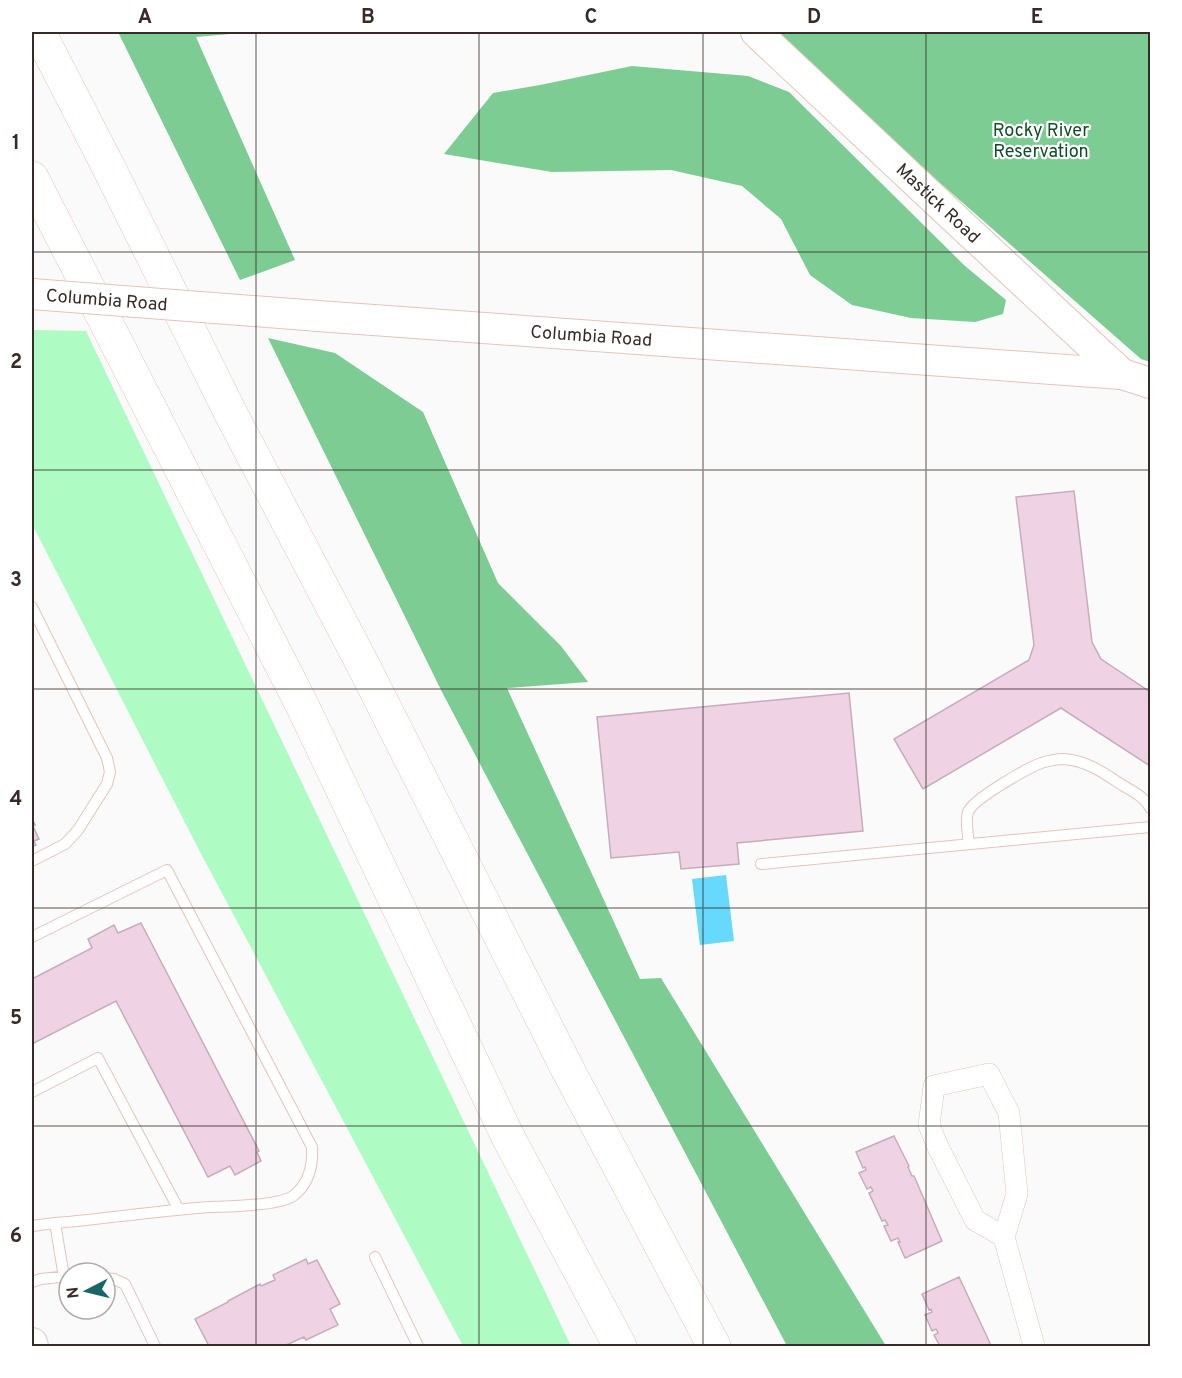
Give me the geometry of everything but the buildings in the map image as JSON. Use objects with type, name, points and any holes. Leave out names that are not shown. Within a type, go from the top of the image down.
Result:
[{"type":"highway","points":[[39,32],[110,168],[229,410],[366,672],[567,1068],[714,1347]]},
{"type":"highway","points":[[32,178],[303,707],[508,1137],[620,1347]]},
{"type":"street","name":"Mastick Road","points":[[756,32],[1122,374]]},
{"type":"street","name":"Columbia Road","points":[[32,294],[1122,374],[1150,383]]},
{"type":"street","points":[[1004,1237],[975,1220],[938,1147],[928,1125],[934,1086],[989,1074],[1009,1113],[1017,1194],[1004,1237],[1034,1347]]},
{"type":"lane","points":[[32,607],[106,758],[110,772],[107,784],[94,805],[65,844],[32,861]]},
{"type":"lane","points":[[969,844],[967,817],[969,809],[975,802],[1017,775],[1050,760],[1064,759],[1096,768],[1144,799],[1150,808]]},
{"type":"lane","points":[[761,864],[1150,827]]},
{"type":"lane","points":[[32,938],[167,870],[312,1147],[313,1158],[304,1185],[292,1196],[282,1201],[32,1226]]},
{"type":"lane","points":[[32,1092],[98,1058],[179,1210]]},
{"type":"lane","points":[[55,1224],[64,1261]]},
{"type":"lane","points":[[375,1257],[418,1347]]},
{"type":"lane","points":[[32,1282],[57,1277]]},
{"type":"lane","points":[[117,1280],[125,1284],[155,1347]]},
{"type":"green space","points":[[118,32],[252,32],[196,37],[295,260],[240,280]]},
{"type":"green space","name":"Rocky River Reservation","points":[[768,32],[1150,32],[1150,362],[1141,359]]},
{"type":"green space","points":[[632,66],[748,76],[789,92],[965,266],[1006,300],[1003,314],[975,322],[911,318],[852,305],[810,275],[781,219],[742,186],[671,170],[552,172],[444,154],[493,93]]},
{"type":"green space","points":[[32,330],[86,331],[571,1346],[463,1346],[199,850],[32,524]]},
{"type":"green space","points":[[268,338],[335,353],[423,412],[498,583],[561,646],[588,682],[507,688],[640,979],[661,978],[886,1346],[787,1346],[442,692]]},
{"type":"water","points":[[726,875],[734,941],[700,945],[692,879]]}]
